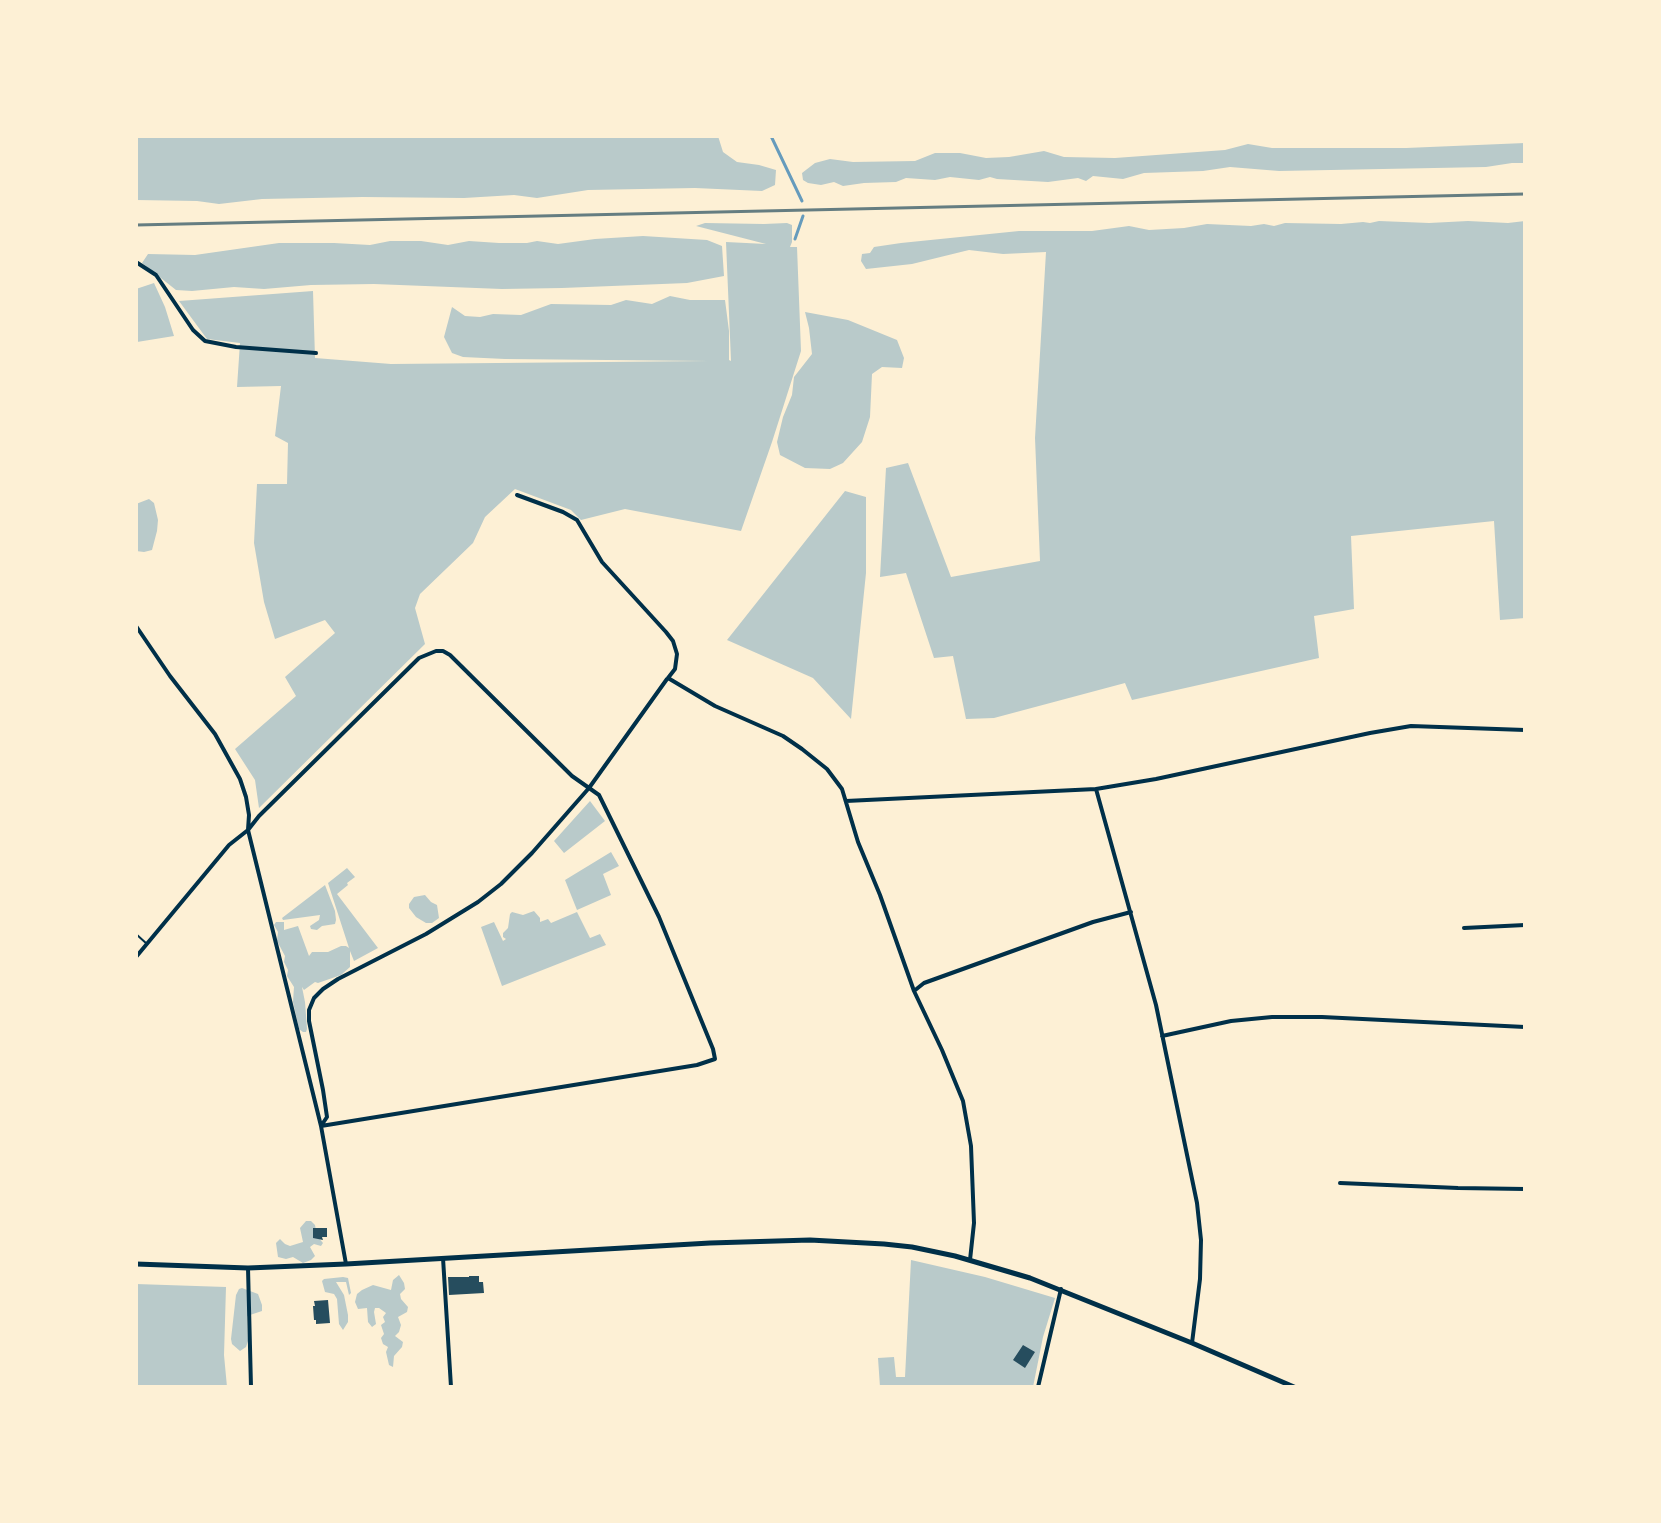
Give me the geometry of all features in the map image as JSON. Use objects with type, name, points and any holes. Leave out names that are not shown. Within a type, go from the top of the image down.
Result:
[{"type":"street","points":[[136,262],[156,275],[193,330],[205,341],[236,347],[316,353]]},
{"type":"street","points":[[321,1126],[327,1117],[309,1021],[314,998],[338,979],[426,934],[501,884],[589,788],[675,669],[677,654],[673,641],[602,562],[577,520],[517,495]]},
{"type":"street","points":[[136,626],[215,734],[246,797],[248,830],[321,1126],[346,1264]]},
{"type":"street","points":[[136,957],[229,845],[248,830],[419,658],[436,651],[450,655],[572,776],[599,795],[659,917],[715,1059],[697,1065],[321,1126]]},
{"type":"street","points":[[668,678],[715,706],[783,736],[827,769],[842,789],[858,842],[914,991],[963,1101],[971,1146],[974,1223],[970,1260]]},
{"type":"street","points":[[846,801],[1096,789],[1411,726],[1525,730]]},
{"type":"street","points":[[1096,789],[1162,1036],[1197,1203],[1201,1240],[1200,1279],[1192,1343]]},
{"type":"street","points":[[914,991],[924,983],[1093,922],[1131,912]]},
{"type":"street","points":[[1464,928],[1525,925]]},
{"type":"street","points":[[1162,1036],[1231,1021],[1272,1017],[1525,1027]]},
{"type":"street","points":[[1340,1183],[1525,1189]]},
{"type":"street","points":[[136,1264],[248,1268],[810,1240],[912,1247],[992,1265],[1061,1289],[1294,1387]]},
{"type":"street","points":[[443,1258],[451,1387]]},
{"type":"street","points":[[248,1268],[251,1387]]},
{"type":"street","points":[[1038,1387],[1061,1289]]},
{"type":"lane","points":[[136,934],[147,944]]},
{"type":"shaded area","points":[[136,136],[718,136],[723,152],[737,162],[776,170],[775,185],[762,191],[695,188],[588,190],[537,198],[514,195],[363,197],[262,199],[219,204],[136,200]]},
{"type":"shaded area","points":[[1525,143],[1525,163],[1486,167],[1279,171],[1230,167],[1144,173],[1123,179],[1093,176],[1086,181],[1078,178],[1048,182],[950,177],[935,180],[906,178],[896,182],[843,186],[834,182],[821,185],[808,183],[803,180],[802,173],[815,163],[830,159],[853,162],[915,161],[935,153],[960,153],[986,158],[1044,151],[1064,157],[1115,158],[1225,150],[1248,144],[1272,148],[1406,148]]},
{"type":"shaded area","points":[[1525,221],[1525,618],[1500,620],[1494,521],[1351,536],[1354,609],[1314,616],[1319,658],[1132,700],[1125,683],[994,718],[966,719],[953,656],[934,658],[906,573],[880,577],[886,468],[908,463],[951,577],[1040,561],[1035,438],[1046,252],[1003,254],[969,250],[912,264],[866,269],[861,261],[862,254],[870,253],[874,247],[901,243],[1019,231],[1092,231],[1129,226],[1149,230],[1207,224],[1274,226],[1285,223]]},
{"type":"shaded area","points":[[705,223],[787,223],[792,225],[790,247],[797,247],[801,351],[741,531],[625,509],[581,520],[571,510],[515,489],[485,517],[473,543],[420,594],[415,608],[425,644],[259,808],[255,780],[235,749],[296,696],[285,677],[335,633],[325,620],[275,639],[264,602],[254,543],[257,484],[287,484],[288,443],[275,436],[281,386],[237,387],[240,343],[207,339],[179,301],[313,291],[315,358],[391,364],[709,361],[463,357],[452,353],[444,337],[452,307],[465,316],[480,317],[521,315],[551,304],[611,305],[626,300],[652,304],[670,296],[690,300],[725,300],[731,361],[726,242],[766,244],[696,226]]},
{"type":"shaded area","points":[[643,236],[707,240],[722,246],[724,276],[687,283],[562,288],[374,284],[192,291],[176,290],[142,263],[148,254],[195,255],[279,243],[370,245],[390,241],[421,241],[448,245],[469,241],[537,241],[558,244]]},
{"type":"shaded area","points":[[154,283],[174,336],[137,342],[136,289]]},
{"type":"shaded area","points":[[805,312],[848,320],[897,340],[904,358],[902,368],[882,367],[872,374],[870,417],[862,442],[843,463],[830,469],[805,468],[780,455],[777,442],[792,395],[794,377],[812,354]]},
{"type":"shaded area","points":[[845,491],[866,497],[866,573],[851,719],[813,678],[727,640]]},
{"type":"shaded area","points":[[149,499],[154,503],[157,531],[152,550],[136,551],[136,504]]},
{"type":"shaded area","points":[[590,801],[605,821],[564,853],[554,841]]},
{"type":"shaded area","points":[[611,852],[619,866],[603,874],[611,895],[577,910],[565,880]]},
{"type":"shaded area","points":[[347,868],[355,877],[337,894],[378,948],[354,961],[350,951],[350,967],[341,975],[315,982],[304,990],[302,987],[307,1029],[303,1032],[299,1029],[293,1002],[294,987],[287,976],[285,956],[277,941],[278,932],[274,925],[284,922],[284,930],[298,926],[309,956],[312,952],[328,952],[341,946],[349,948],[328,883]]},
{"type":"shaded area","points":[[325,885],[335,911],[335,924],[311,929],[310,926],[319,920],[320,915],[283,920],[282,918]]},
{"type":"shaded area","points":[[425,895],[437,905],[439,918],[432,923],[416,917],[409,908],[414,897]]},
{"type":"shaded area","points":[[534,911],[540,922],[548,919],[551,923],[577,912],[590,938],[600,934],[606,945],[502,986],[481,927],[494,922],[503,941],[512,912],[523,915]]},
{"type":"shaded area","points":[[306,1221],[315,1225],[317,1236],[323,1243],[310,1247],[315,1256],[303,1263],[293,1257],[278,1257],[276,1243],[280,1239],[290,1246],[303,1242],[300,1228]]},
{"type":"shaded area","points":[[911,1260],[985,1277],[1055,1298],[1033,1387],[880,1387],[878,1358],[894,1357],[896,1377],[905,1377]]},
{"type":"shaded area","points":[[399,1275],[405,1289],[400,1294],[401,1299],[408,1307],[407,1312],[398,1317],[401,1325],[395,1336],[403,1342],[394,1356],[393,1367],[389,1365],[388,1347],[381,1338],[384,1334],[381,1325],[385,1322],[383,1317],[386,1313],[375,1308],[376,1324],[372,1327],[368,1322],[367,1308],[358,1309],[355,1302],[357,1294],[373,1285],[391,1290],[393,1280]]},
{"type":"shaded area","points":[[348,1278],[351,1293],[349,1295],[346,1282],[336,1282],[344,1295],[348,1315],[343,1330],[339,1324],[337,1299],[334,1294],[325,1292],[322,1281]]},
{"type":"shaded area","points":[[136,1284],[226,1287],[224,1355],[227,1387],[136,1387]]},
{"type":"shaded area","points":[[242,1288],[258,1294],[262,1311],[247,1316],[248,1341],[240,1351],[231,1339],[236,1295]]},
{"type":"building","points":[[313,1228],[327,1228],[327,1237],[322,1237],[323,1240],[313,1238]]},
{"type":"building","points":[[479,1276],[484,1293],[449,1295],[448,1277]]},
{"type":"building","points":[[328,1300],[330,1323],[316,1324],[314,1301]]},
{"type":"building","points":[[1023,1345],[1035,1352],[1025,1368],[1013,1360]]},
{"type":"waterway","points":[[771,136],[802,201]]},
{"type":"waterway","points":[[795,239],[803,216]]},
{"type":"railway","points":[[136,225],[1525,194]]}]
